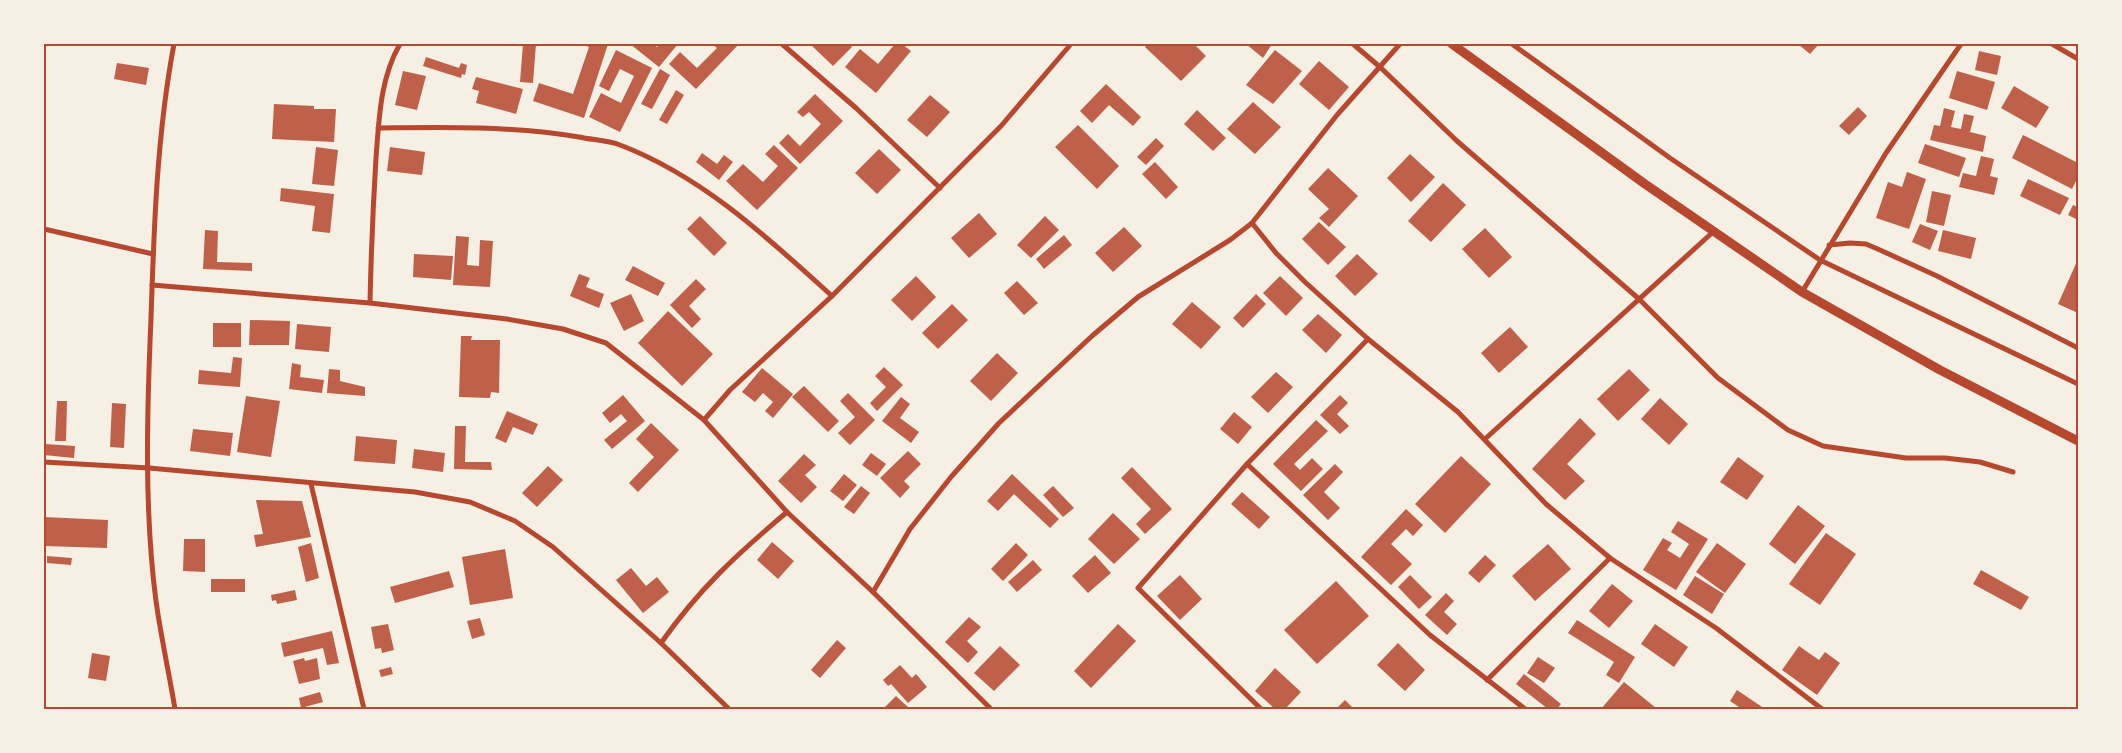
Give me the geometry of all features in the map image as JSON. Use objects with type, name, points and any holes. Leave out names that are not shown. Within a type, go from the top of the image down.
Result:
[{"type":"street","points":[[174,44],[161,134],[153,254],[149,374],[149,468],[156,602],[176,709]]},
{"type":"street","points":[[370,303],[372,208],[378,128],[382,95],[393,57],[400,44]]},
{"type":"street","points":[[782,44],[856,108],[940,188]]},
{"type":"street","points":[[704,420],[730,390],[832,296],[1001,126],[1071,44]]},
{"type":"street","points":[[1353,44],[1380,67],[1457,141],[1638,299],[1718,378],[1788,430],[1823,446],[1906,458],[1945,458],[1980,462],[2013,472]]},
{"type":"street","points":[[873,592],[910,529],[951,477],[999,423],[1092,336],[1138,297],[1230,240],[1252,223],[1337,115],[1400,44]]},
{"type":"street","points":[[1452,44],[1713,232],[1802,292],[1940,370],[2078,441]]},
{"type":"street","points":[[1512,44],[1670,158],[1820,260],[2078,384]]},
{"type":"street","points":[[1802,292],[1886,153],[1961,44]]},
{"type":"street","points":[[2052,44],[2078,59]]},
{"type":"street","points":[[378,128],[492,128],[544,131],[619,144],[664,164],[712,195],[771,241],[832,296]]},
{"type":"street","points":[[1252,223],[1276,253],[1306,282],[1368,339],[1438,395],[1485,439],[1546,504],[1610,558],[1716,628],[1822,709]]},
{"type":"street","points":[[44,229],[153,254]]},
{"type":"street","points":[[1485,439],[1713,232]]},
{"type":"street","points":[[1829,245],[1866,244],[1937,276],[2078,348]]},
{"type":"street","points":[[152,285],[370,303],[526,322],[564,329],[606,343],[704,420],[787,512],[873,592],[991,709]]},
{"type":"street","points":[[1261,709],[1138,588],[1247,464],[1368,339]]},
{"type":"street","points":[[44,462],[149,468],[415,492],[470,502],[514,521],[554,547],[661,644],[729,709]]},
{"type":"street","points":[[1247,464],[1430,635],[1525,709]]},
{"type":"street","points":[[311,484],[364,709]]},
{"type":"street","points":[[661,644],[687,607],[714,576],[787,512]]},
{"type":"street","points":[[1487,680],[1610,558]]},
{"type":"building","points":[[523,44],[536,44],[533,83],[520,82]]},
{"type":"building","points":[[581,44],[608,44],[584,118],[533,101],[539,83],[573,94],[589,47]]},
{"type":"building","points":[[630,44],[653,44],[657,47],[660,44],[678,44],[659,67]]},
{"type":"building","points":[[712,44],[739,44],[696,89],[669,64],[680,52],[697,68],[717,48]]},
{"type":"building","points":[[810,44],[849,44],[852,47],[833,66]]},
{"type":"building","points":[[895,44],[902,44],[911,51],[876,93],[845,67],[860,49],[878,64]]},
{"type":"building","points":[[1148,44],[1194,44],[1206,56],[1181,81],[1145,47]]},
{"type":"building","points":[[1246,44],[1272,44],[1263,58]]},
{"type":"building","points":[[1798,44],[1819,44],[1810,54]]},
{"type":"building","points":[[616,50],[652,68],[620,132],[589,117],[601,93],[621,103],[634,76],[620,69],[609,91],[599,86]]},
{"type":"building","points":[[1275,50],[1302,71],[1273,104],[1246,85]]},
{"type":"building","points":[[1979,51],[2001,56],[1997,75],[1975,70]]},
{"type":"building","points":[[426,57],[459,68],[461,63],[467,65],[465,75],[462,74],[461,78],[423,66]]},
{"type":"building","points":[[1319,61],[1349,87],[1329,110],[1299,84]]},
{"type":"building","points":[[117,63],[149,68],[146,85],[114,79]]},
{"type":"building","points":[[660,69],[670,75],[652,109],[641,104]]},
{"type":"building","points":[[403,71],[426,76],[417,110],[395,105]]},
{"type":"building","points":[[1957,71],[1995,82],[1987,110],[1949,98]]},
{"type":"building","points":[[476,77],[523,89],[516,114],[476,103],[479,91],[472,89]]},
{"type":"building","points":[[1106,84],[1141,117],[1133,126],[1109,105],[1092,123],[1080,111]]},
{"type":"building","points":[[2014,86],[2049,107],[2036,128],[2001,108]]},
{"type":"building","points":[[676,90],[684,95],[667,124],[659,120]]},
{"type":"building","points":[[815,94],[843,121],[800,164],[779,143],[788,134],[800,146],[821,124],[809,112],[803,117],[797,112]]},
{"type":"building","points":[[930,95],[950,112],[927,137],[907,120]]},
{"type":"building","points":[[1253,102],[1281,127],[1255,154],[1227,129]]},
{"type":"building","points":[[274,104],[314,106],[314,109],[336,109],[334,142],[272,139]]},
{"type":"building","points":[[1858,107],[1867,116],[1849,135],[1839,126]]},
{"type":"building","points":[[1944,108],[1955,111],[1951,127],[1961,129],[1964,114],[1974,116],[1970,132],[1986,136],[1983,152],[1930,140],[1934,125],[1940,126]]},
{"type":"building","points":[[1197,110],[1226,138],[1213,151],[1184,124]]},
{"type":"building","points":[[1078,125],[1119,166],[1097,189],[1055,147]]},
{"type":"building","points":[[2023,135],[2078,163],[2078,177],[2072,189],[2012,158]]},
{"type":"building","points":[[1156,138],[1164,146],[1146,165],[1137,157]]},
{"type":"building","points":[[1925,144],[1966,158],[1959,177],[1918,163]]},
{"type":"building","points":[[774,145],[798,168],[757,210],[726,181],[743,164],[763,182],[778,166],[765,154]]},
{"type":"building","points":[[316,147],[338,150],[334,186],[312,184]]},
{"type":"building","points":[[390,147],[425,152],[422,175],[387,171]]},
{"type":"building","points":[[879,149],[901,170],[877,194],[855,173]]},
{"type":"building","points":[[702,153],[717,164],[724,155],[733,162],[719,180],[696,162]]},
{"type":"building","points":[[1410,154],[1435,177],[1411,202],[1387,178]]},
{"type":"building","points":[[1981,156],[1994,159],[1990,176],[1998,178],[1994,195],[1959,187],[1963,173],[1976,176]]},
{"type":"building","points":[[1155,162],[1178,187],[1166,199],[1142,174]]},
{"type":"building","points":[[1328,168],[1358,196],[1329,227],[1319,218],[1329,209],[1308,189]]},
{"type":"building","points":[[1907,172],[1926,179],[1909,229],[1876,218],[1888,182],[1902,187]]},
{"type":"building","points":[[2028,179],[2069,198],[2060,215],[2020,196]]},
{"type":"building","points":[[1443,183],[1466,205],[1431,242],[1408,221]]},
{"type":"building","points":[[281,188],[334,194],[330,233],[312,231],[315,206],[280,201]]},
{"type":"building","points":[[1932,191],[1951,195],[1944,226],[1926,222]]},
{"type":"building","points":[[2073,205],[2078,207],[2078,220],[2068,215]]},
{"type":"building","points":[[979,213],[997,234],[969,258],[951,238]]},
{"type":"building","points":[[700,216],[727,243],[714,256],[687,229]]},
{"type":"building","points":[[1045,216],[1059,230],[1031,258],[1017,245]]},
{"type":"building","points":[[1319,222],[1346,247],[1328,265],[1302,239]]},
{"type":"building","points":[[1920,224],[1938,231],[1930,250],[1912,242]]},
{"type":"building","points":[[1124,227],[1142,246],[1113,272],[1095,253]]},
{"type":"building","points":[[1485,228],[1512,257],[1489,278],[1462,249]]},
{"type":"building","points":[[205,230],[218,231],[217,262],[252,263],[252,271],[203,269]]},
{"type":"building","points":[[1943,230],[1976,238],[1971,259],[1938,251]]},
{"type":"building","points":[[1064,235],[1072,245],[1044,269],[1036,259]]},
{"type":"building","points":[[456,236],[469,237],[467,265],[479,266],[480,240],[493,241],[490,287],[453,285]]},
{"type":"building","points":[[414,254],[453,256],[451,280],[413,277]]},
{"type":"building","points":[[1357,254],[1378,274],[1355,296],[1335,276]]},
{"type":"building","points":[[2078,259],[2078,313],[2058,304]]},
{"type":"building","points":[[633,266],[665,283],[658,296],[625,280]]},
{"type":"building","points":[[579,274],[590,278],[586,287],[604,294],[599,308],[570,296]]},
{"type":"building","points":[[916,276],[936,297],[912,321],[891,300]]},
{"type":"building","points":[[1280,276],[1303,298],[1286,316],[1263,293]]},
{"type":"building","points":[[696,279],[706,289],[689,306],[701,319],[692,328],[670,305]]},
{"type":"building","points":[[1017,281],[1038,303],[1024,315],[1004,293]]},
{"type":"building","points":[[631,294],[644,321],[624,331],[610,303]]},
{"type":"building","points":[[1256,294],[1266,304],[1243,328],[1233,318]]},
{"type":"building","points":[[1192,302],[1221,327],[1201,349],[1172,324]]},
{"type":"building","points":[[952,304],[968,320],[938,349],[922,333]]},
{"type":"building","points":[[668,311],[713,354],[682,386],[638,343]]},
{"type":"building","points":[[1318,314],[1342,335],[1326,353],[1302,330]]},
{"type":"building","points":[[250,320],[290,321],[289,345],[249,345]]},
{"type":"building","points":[[213,323],[241,323],[241,347],[213,347]]},
{"type":"building","points":[[297,324],[331,327],[329,352],[295,349]]},
{"type":"building","points":[[1510,327],[1528,347],[1499,373],[1481,353]]},
{"type":"building","points":[[461,336],[472,336],[471,340],[500,340],[499,393],[491,392],[490,398],[459,397]]},
{"type":"building","points":[[997,353],[1018,373],[991,401],[970,381]]},
{"type":"building","points":[[233,357],[242,358],[240,387],[198,384],[199,370],[231,373]]},
{"type":"building","points":[[292,363],[301,365],[300,377],[324,380],[322,393],[289,389]]},
{"type":"building","points":[[884,367],[903,385],[877,411],[870,403],[886,387],[875,376]]},
{"type":"building","points":[[762,368],[793,394],[773,418],[765,411],[773,402],[763,393],[755,402],[742,392]]},
{"type":"building","points":[[329,369],[340,370],[340,381],[365,387],[365,396],[327,393]]},
{"type":"building","points":[[1629,369],[1650,390],[1618,421],[1597,399]]},
{"type":"building","points":[[1276,372],[1293,387],[1268,413],[1251,397]]},
{"type":"building","points":[[804,386],[839,421],[828,432],[792,397]]},
{"type":"building","points":[[848,393],[875,420],[850,445],[838,433],[855,417],[840,401]]},
{"type":"building","points":[[623,395],[645,421],[612,449],[604,440],[627,421],[621,414],[610,423],[602,413]]},
{"type":"building","points":[[1340,395],[1348,403],[1337,414],[1349,426],[1340,434],[1320,415]]},
{"type":"building","points":[[246,396],[280,401],[271,457],[237,452]]},
{"type":"building","points":[[901,397],[910,404],[900,418],[919,432],[911,443],[882,421]]},
{"type":"building","points":[[1660,398],[1688,424],[1669,445],[1641,419]]},
{"type":"building","points":[[57,401],[67,401],[66,441],[55,441]]},
{"type":"building","points":[[112,403],[126,404],[124,448],[110,447]]},
{"type":"building","points":[[507,411],[538,424],[533,435],[513,427],[506,443],[495,438]]},
{"type":"building","points":[[1234,412],[1252,427],[1238,444],[1220,429]]},
{"type":"building","points":[[1580,418],[1596,434],[1567,464],[1585,481],[1565,500],[1532,469]]},
{"type":"building","points":[[1316,420],[1328,431],[1294,464],[1300,470],[1312,458],[1323,469],[1301,491],[1273,464]]},
{"type":"building","points":[[651,423],[679,450],[638,492],[629,483],[654,457],[636,439]]},
{"type":"building","points":[[455,426],[466,426],[465,462],[491,462],[492,470],[454,469]]},
{"type":"building","points":[[193,429],[233,433],[230,456],[190,451]]},
{"type":"building","points":[[356,436],[397,440],[395,464],[354,461]]},
{"type":"building","points":[[45,444],[75,446],[74,458],[44,455]]},
{"type":"building","points":[[414,449],[445,453],[443,472],[412,468]]},
{"type":"building","points":[[908,451],[921,464],[904,481],[910,487],[900,498],[880,478]]},
{"type":"building","points":[[871,453],[886,464],[877,476],[862,465]]},
{"type":"building","points":[[804,454],[816,465],[805,475],[817,487],[801,503],[778,481]]},
{"type":"building","points":[[1461,456],[1491,484],[1445,533],[1415,504]]},
{"type":"building","points":[[1738,457],[1764,476],[1747,500],[1720,482]]},
{"type":"building","points":[[1335,464],[1343,472],[1324,492],[1340,508],[1328,520],[1303,495]]},
{"type":"building","points":[[548,466],[563,480],[537,507],[522,493]]},
{"type":"building","points":[[1132,467],[1172,509],[1145,534],[1136,524],[1151,509],[1121,478]]},
{"type":"building","points":[[844,474],[857,485],[843,501],[830,491]]},
{"type":"building","points":[[1012,474],[1059,519],[1050,528],[1014,494],[998,511],[987,501]]},
{"type":"building","points":[[861,486],[870,493],[854,514],[844,507]]},
{"type":"building","points":[[1053,486],[1074,508],[1063,517],[1043,495]]},
{"type":"building","points":[[1242,492],[1270,517],[1259,529],[1231,504]]},
{"type":"building","points":[[256,500],[302,501],[311,537],[256,547],[254,535],[263,534]]},
{"type":"building","points":[[1798,505],[1825,526],[1795,564],[1769,544]]},
{"type":"building","points":[[1406,509],[1423,525],[1413,536],[1406,529],[1391,544],[1412,564],[1391,585],[1361,557]]},
{"type":"building","points":[[1113,513],[1140,539],[1114,564],[1088,539]]},
{"type":"building","points":[[44,517],[108,520],[107,548],[44,546]]},
{"type":"building","points":[[1678,521],[1708,539],[1676,590],[1643,570],[1663,538],[1672,543],[1667,550],[1680,558],[1689,544],[1671,532]]},
{"type":"building","points":[[1826,533],[1856,554],[1820,605],[1789,584]]},
{"type":"building","points":[[184,539],[205,539],[205,572],[183,571]]},
{"type":"building","points":[[772,542],[794,561],[778,579],[757,560]]},
{"type":"building","points":[[311,543],[319,578],[306,582],[298,547]]},
{"type":"building","points":[[1016,543],[1028,555],[1003,581],[991,569]]},
{"type":"building","points":[[1717,543],[1746,564],[1725,593],[1696,572]]},
{"type":"building","points":[[1548,544],[1571,569],[1535,601],[1512,576]]},
{"type":"building","points":[[505,549],[513,598],[470,605],[462,557]]},
{"type":"building","points":[[1095,555],[1111,573],[1088,593],[1072,576]]},
{"type":"building","points":[[1485,555],[1496,565],[1479,583],[1468,573]]},
{"type":"building","points":[[47,556],[72,558],[71,565],[47,563]]},
{"type":"building","points":[[1033,560],[1042,570],[1017,592],[1008,582]]},
{"type":"building","points":[[631,568],[646,586],[657,577],[669,592],[643,613],[616,580]]},
{"type":"building","points":[[1981,570],[2029,597],[2021,610],[1973,584]]},
{"type":"building","points":[[449,571],[454,587],[395,603],[390,587]]},
{"type":"building","points":[[1180,575],[1202,599],[1180,620],[1157,596]]},
{"type":"building","points":[[1410,575],[1432,597],[1419,609],[1398,587]]},
{"type":"building","points":[[1695,576],[1724,594],[1712,614],[1683,595]]},
{"type":"building","points":[[211,579],[245,579],[245,592],[211,592]]},
{"type":"building","points":[[1336,581],[1369,616],[1317,664],[1284,630]]},
{"type":"building","points":[[1612,584],[1633,601],[1609,628],[1589,611]]},
{"type":"building","points":[[295,590],[297,600],[277,604],[276,600],[272,601],[271,595]]},
{"type":"building","points":[[1446,593],[1454,601],[1444,612],[1457,624],[1447,635],[1425,615]]},
{"type":"building","points":[[969,617],[981,627],[967,641],[978,652],[968,663],[945,642]]},
{"type":"building","points":[[480,618],[485,635],[472,639],[467,621]]},
{"type":"building","points":[[1577,620],[1635,657],[1619,683],[1606,675],[1614,662],[1568,633]]},
{"type":"building","points":[[388,624],[394,650],[382,653],[381,648],[375,649],[371,627]]},
{"type":"building","points":[[1118,624],[1136,641],[1091,688],[1074,671]]},
{"type":"building","points":[[1655,624],[1688,647],[1674,667],[1641,644]]},
{"type":"building","points":[[332,631],[339,663],[327,665],[323,648],[284,657],[281,643]]},
{"type":"building","points":[[837,640],[846,648],[820,678],[811,670]]},
{"type":"building","points":[[1398,643],[1425,670],[1405,691],[1377,665]]},
{"type":"building","points":[[1000,646],[1020,665],[994,691],[974,673]]},
{"type":"building","points":[[1799,646],[1819,660],[1825,652],[1840,663],[1817,695],[1782,670]]},
{"type":"building","points":[[92,653],[110,656],[106,681],[88,678]]},
{"type":"building","points":[[1538,657],[1555,668],[1544,683],[1527,673]]},
{"type":"building","points":[[304,658],[305,661],[317,658],[320,679],[299,684],[293,661]]},
{"type":"building","points":[[900,665],[912,678],[916,674],[927,687],[908,703],[891,684],[888,686],[883,680]]},
{"type":"building","points":[[391,667],[393,674],[381,677],[379,670]]},
{"type":"building","points":[[1275,668],[1301,692],[1285,709],[1275,709],[1255,691]]},
{"type":"building","points":[[1524,674],[1561,704],[1557,709],[1548,709],[1516,684]]},
{"type":"building","points":[[1624,682],[1656,708],[1601,709]]},
{"type":"building","points":[[1737,690],[1765,709],[1742,709],[1730,701]]},
{"type":"building","points":[[320,692],[323,702],[301,708],[299,698]]},
{"type":"building","points":[[896,696],[908,707],[905,709],[883,709]]},
{"type":"building","points":[[1345,700],[1354,709],[1336,709]]}]
